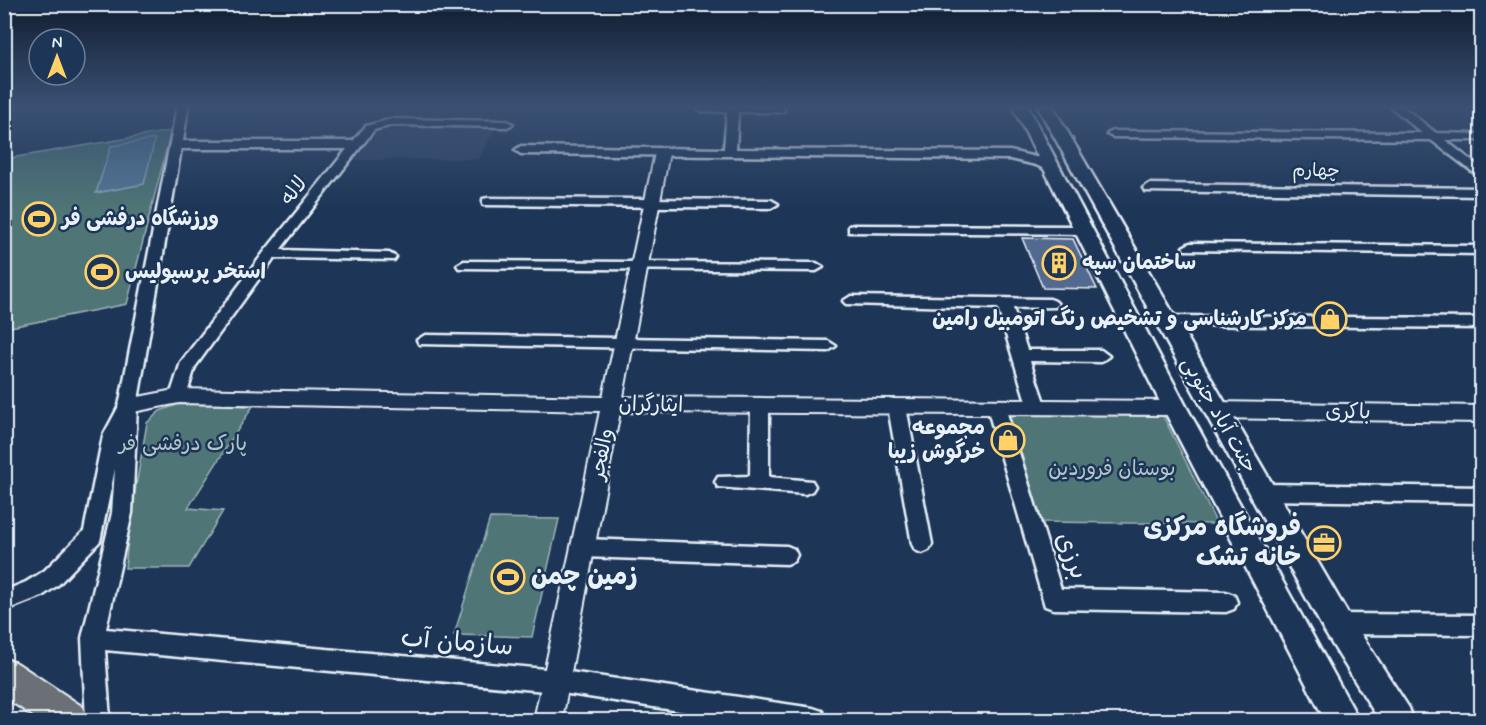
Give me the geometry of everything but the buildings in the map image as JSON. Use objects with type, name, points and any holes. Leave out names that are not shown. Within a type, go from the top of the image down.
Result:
[{"type":"main road","name":"جنت آباد جنوبی","points":[[1036,141],[1175,408],[1343,720]]},
{"type":"main road","name":"جنت آباد جنوبی","points":[[1064,141],[1338,624],[1397,720]]},
{"type":"main road","points":[[4,675],[70,720]]},
{"type":"street","points":[[98,720],[93,639],[122,513],[128,406],[177,141]]},
{"type":"street","name":"لاله","points":[[178,396],[187,366],[270,254],[360,141]]},
{"type":"street","points":[[730,153],[731,141]]},
{"type":"street","points":[[1010,155],[1030,148],[1036,141]]},
{"type":"street","points":[[1439,141],[1482,175]]},
{"type":"street","points":[[176,145],[357,145]]},
{"type":"street","points":[[520,150],[1010,155],[1026,158],[1051,168]]},
{"type":"street","name":"والفجر","points":[[548,720],[662,153]]},
{"type":"street","name":"چهارم","points":[[1149,188],[1482,192]]},
{"type":"street","points":[[488,202],[771,204]]},
{"type":"street","points":[[854,229],[1083,230]]},
{"type":"street","points":[[1190,247],[1482,250]]},
{"type":"street","points":[[270,254],[389,257]]},
{"type":"street","points":[[464,265],[816,267]]},
{"type":"street","points":[[851,301],[1050,304]]},
{"type":"street","points":[[1004,303],[1037,408]]},
{"type":"street","points":[[1165,321],[1482,323]]},
{"type":"street","points":[[425,340],[828,346]]},
{"type":"street","points":[[1020,356],[1101,357]]},
{"type":"street","name":"ایثارگران","points":[[128,406],[178,396],[760,407],[1175,408]]},
{"type":"street","points":[[4,601],[34,589],[51,578],[93,535],[112,436],[128,406]]},
{"type":"street","points":[[759,484],[760,407]]},
{"type":"street","points":[[897,407],[922,544]]},
{"type":"street","name":"برزی","points":[[996,407],[1053,599],[1226,603]]},
{"type":"street","name":"باکری","points":[[1215,410],[1482,414]]},
{"type":"street","points":[[725,482],[805,486]]},
{"type":"street","points":[[1263,492],[1482,495]]},
{"type":"street","points":[[583,548],[787,555]]},
{"type":"street","points":[[1338,624],[1482,625]]},
{"type":"street","name":"سازمان آب","points":[[93,639],[556,681],[813,720]]},
{"type":"shaded area","points":[[155,141],[144,184],[96,193],[111,146]]},
{"type":"shaded area","points":[[365,141],[488,141],[479,159],[350,160]]},
{"type":"green space","points":[[113,141],[168,141],[127,304],[5,328],[5,159]]},
{"type":"green space","name":"پارک درفشی فر","points":[[179,404],[253,406],[188,508],[223,511],[189,568],[125,568],[130,520],[147,423],[160,411]]},
{"type":"green space","name":"بوستان فروردین","points":[[1006,414],[1163,416],[1217,524],[1039,522]]},
{"type":"green space","name":"زمین چمن","points":[[490,518],[559,519],[532,637],[454,635]]},
{"type":"place","name":"ورزشگاه درفشی فر","points":[[39,219]]},
{"type":"place","name":"ساختمان سپه","points":[[1059,263]]},
{"type":"place","name":"استخر پرسپولیس","points":[[102,272]]},
{"type":"place","name":"مرکز کارشناسی و تشخیص رنگ اتومبیل رامین","points":[[1330,319]]},
{"type":"place","name":"مجموعه خرگوش زیبا","points":[[1008,440]]},
{"type":"place","name":"فروشگاه مرکزی خانه تشک","points":[[1324,543]]},
{"type":"place","name":"زمین چمن","points":[[508,577]]}]
